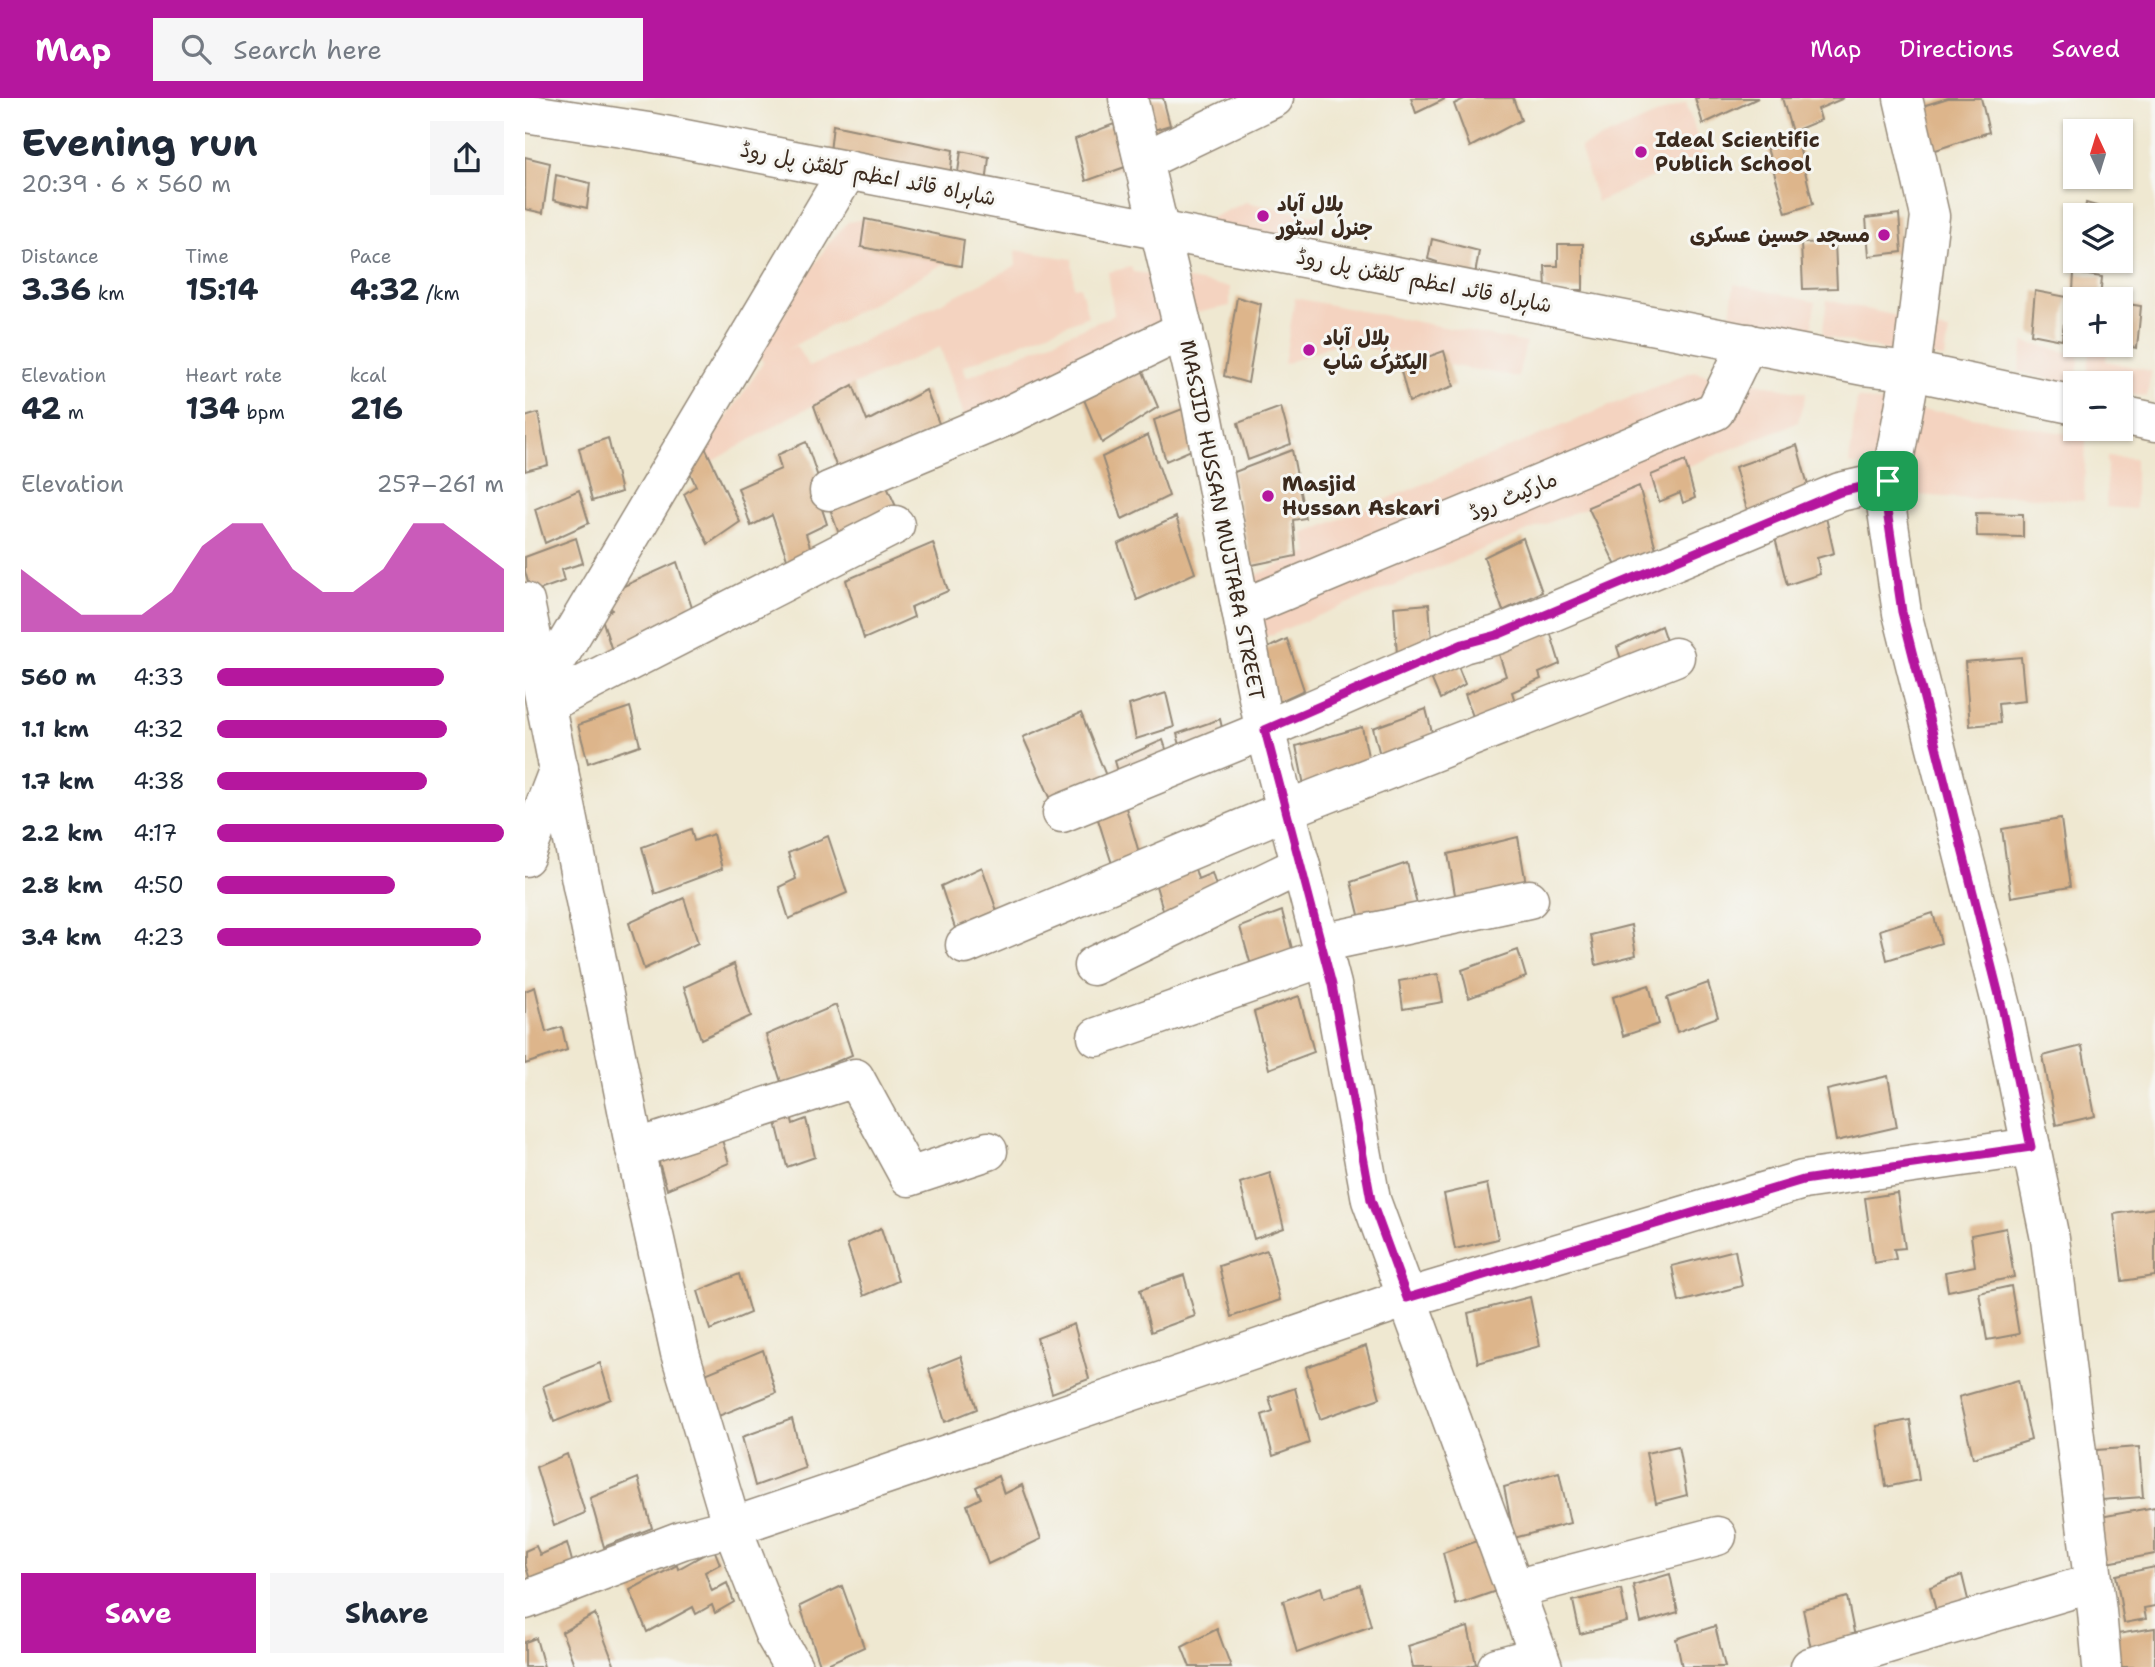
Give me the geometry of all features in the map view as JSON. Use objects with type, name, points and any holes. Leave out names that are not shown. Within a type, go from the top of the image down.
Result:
[{"type":"main road","name":"MASJID HUSSAN MUJTABA STREET","points":[[1128,98],[1201,404],[1265,730],[1323,950],[1371,1200],[1541,1662]]},
{"type":"main road","points":[[1143,161],[1274,98]]},
{"type":"main road","points":[[1903,98],[1930,216],[1911,371],[1888,481],[1886,504],[1902,612],[2003,1011],[2050,1239],[2102,1667]]},
{"type":"main road","name":"شاہراہ قائد اعظم کلفٹن پل روڈ","points":[[525,113],[648,132],[1864,366],[1911,371],[2063,403]]},
{"type":"main road","points":[[544,694],[848,170]]},
{"type":"main road","points":[[829,491],[1005,417],[1184,330]]},
{"type":"main road","name":"مارکیٹ روڈ","points":[[1241,609],[1715,411],[1748,343]]},
{"type":"main road","points":[[2133,417],[2155,422]]},
{"type":"main road","points":[[1062,813],[1265,730],[1463,644],[1497,635],[1828,497],[1888,481]]},
{"type":"main road","points":[[544,694],[895,525]]},
{"type":"main road","points":[[525,602],[635,1149],[680,1353],[732,1527],[774,1634],[793,1667]]},
{"type":"main road","points":[[965,945],[1286,810],[1675,657]]},
{"type":"main road","points":[[525,857],[559,768]]},
{"type":"main road","points":[[1093,966],[1301,864]]},
{"type":"main road","points":[[1097,1037],[1323,950],[1529,899]]},
{"type":"main road","points":[[635,1149],[855,1077],[909,1177],[988,1152]]},
{"type":"main road","points":[[525,1600],[682,1541],[732,1527],[1407,1298],[1803,1180],[2031,1147]]},
{"type":"main road","points":[[1514,1589],[1717,1536]]},
{"type":"main road","points":[[1809,1667],[2093,1583]]},
{"type":"main road","points":[[1497,1667],[1541,1662]]},
{"type":"shaded area","name":"Ideal Scientific Publich School","points":[[1686,102],[1703,155],[1597,202],[1580,148]]},
{"type":"shaded area","points":[[1246,202],[1319,216],[1313,244],[1200,223]]},
{"type":"shaded area","points":[[865,219],[862,247],[945,263],[786,350],[796,346],[809,367],[1016,266],[1015,250],[1072,259],[1074,287],[1080,286],[1088,316],[963,366],[967,377],[1114,315],[1108,272],[1131,267],[1133,272],[1163,276],[1173,328],[968,427],[940,347],[853,385],[788,418],[712,462],[706,449],[763,363],[760,353],[812,268],[831,240],[848,222]]},
{"type":"shaded area","points":[[1176,278],[1230,287],[1230,306],[1184,315]]},
{"type":"shaded area","points":[[1734,284],[1815,302],[1811,334],[1730,316]]},
{"type":"shaded area","points":[[1295,298],[1526,343],[1518,377],[1448,365],[1444,351],[1425,358],[1334,344],[1284,364]]},
{"type":"shaded area","points":[[1827,300],[1901,317],[1897,353],[1822,336]]},
{"type":"shaded area","points":[[1923,326],[1949,331],[1945,359],[1920,353]]},
{"type":"shaded area","points":[[2024,342],[2063,351],[2063,357],[2080,357],[2077,371],[2063,371],[2063,382],[2019,372]]},
{"type":"shaded area","points":[[2090,357],[2106,357],[2106,361],[2151,371],[2147,397],[2133,394],[2133,371],[2088,371]]},
{"type":"shaded area","points":[[1693,371],[1721,379],[1700,407],[1255,599],[1249,578],[1309,553],[1304,534]]},
{"type":"shaded area","points":[[1747,380],[1806,393],[1798,422],[1258,640],[1254,610]]},
{"type":"shaded area","points":[[1857,398],[1886,404],[1879,470],[1849,464]]},
{"type":"shaded area","points":[[1903,410],[1943,412],[2063,433],[2063,441],[2086,441],[2084,501],[2009,495],[1975,499],[1902,494]]},
{"type":"shaded area","points":[[2107,456],[2135,458],[2135,509],[2106,507]]},
{"type":"building","points":[[1130,98],[1163,98],[1170,125],[1154,130]]},
{"type":"building","points":[[1411,98],[1447,98],[1416,113]]},
{"type":"building","points":[[1466,98],[1513,98],[1521,120],[1470,147],[1454,104]]},
{"type":"building","points":[[1695,98],[1758,98],[1703,124]]},
{"type":"building","points":[[1782,98],[1844,98],[1818,109],[1821,120],[1792,132]]},
{"type":"building","points":[[1948,98],[1981,98],[1989,132],[1924,154],[1913,109]]},
{"type":"building","points":[[1114,124],[1125,167],[1086,181],[1075,139]]},
{"type":"building","points":[[833,125],[953,150],[950,177],[830,152]]},
{"type":"building","points":[[1797,138],[1813,204],[1786,213],[1767,148]]},
{"type":"building","points":[[961,151],[989,157],[986,185],[957,179]]},
{"type":"building","points":[[525,157],[550,163],[543,213],[525,209]]},
{"type":"building","points":[[556,175],[590,183],[587,208],[553,200]]},
{"type":"building","name":"مسجد حسین عسکری","points":[[1899,214],[1902,252],[1869,256],[1866,218]]},
{"type":"building","points":[[865,219],[964,240],[961,266],[861,247]]},
{"type":"building","points":[[1432,239],[1479,251],[1474,281],[1436,271],[1437,262],[1428,259]]},
{"type":"building","points":[[1835,242],[1837,288],[1803,289],[1801,243]]},
{"type":"building","points":[[1558,244],[1583,244],[1583,290],[1546,290],[1545,266],[1558,266]]},
{"type":"building","points":[[2074,273],[2102,277],[2101,287],[2073,287]]},
{"type":"building","points":[[2035,291],[2063,296],[2062,340],[2031,334]]},
{"type":"building","points":[[1237,297],[1261,304],[1248,383],[1224,376]]},
{"type":"building","points":[[2133,305],[2141,306],[2137,348],[2133,347]]},
{"type":"building","points":[[1444,351],[1454,386],[1409,402],[1400,367]]},
{"type":"building","points":[[1139,362],[1158,407],[1102,443],[1080,390]]},
{"type":"building","points":[[853,385],[867,421],[926,390],[940,426],[841,479],[814,406]]},
{"type":"building","points":[[1281,407],[1291,444],[1248,460],[1238,423]]},
{"type":"building","points":[[1185,408],[1196,448],[1166,461],[1154,420]]},
{"type":"building","points":[[538,413],[548,465],[525,471],[525,417]]},
{"type":"building","points":[[1148,435],[1169,496],[1122,519],[1102,457]]},
{"type":"building","points":[[608,438],[621,492],[592,501],[579,448]]},
{"type":"building","points":[[806,442],[823,492],[817,494],[827,524],[806,534],[812,553],[789,564],[772,515],[751,526],[738,488],[781,469],[777,455]]},
{"type":"building","points":[[1797,445],[1810,493],[1749,517],[1735,467]]},
{"type":"building","points":[[706,449],[740,522],[708,544],[684,494],[696,486],[685,462]]},
{"type":"building","name":"Masjid Hussan Askari","points":[[1292,450],[1305,518],[1293,520],[1296,556],[1252,565],[1232,473]]},
{"type":"building","points":[[1685,461],[1695,498],[1683,503],[1680,493],[1659,502],[1651,475]]},
{"type":"building","points":[[883,478],[899,513],[841,540],[828,503]]},
{"type":"building","points":[[1639,486],[1656,549],[1617,568],[1588,507]]},
{"type":"building","points":[[579,490],[589,523],[545,543],[535,509]]},
{"type":"building","points":[[1825,513],[1834,553],[1817,558],[1820,574],[1787,585],[1773,530]]},
{"type":"building","points":[[1976,513],[2023,514],[2023,537],[1977,536]]},
{"type":"building","points":[[1176,517],[1195,573],[1137,600],[1118,544]]},
{"type":"building","points":[[576,538],[583,563],[561,570],[564,581],[531,593],[525,571],[525,557]]},
{"type":"building","points":[[1523,538],[1542,592],[1503,611],[1484,557]]},
{"type":"building","points":[[933,543],[948,591],[911,607],[914,617],[864,639],[846,580]]},
{"type":"building","points":[[677,562],[694,614],[612,651],[601,615],[612,610],[606,594]]},
{"type":"building","points":[[1429,604],[1433,653],[1397,655],[1394,607]]},
{"type":"building","points":[[1661,626],[1669,650],[1625,671],[1617,647]]},
{"type":"building","points":[[1549,628],[1560,664],[1539,673],[1541,679],[1512,692],[1517,708],[1476,725],[1465,694],[1506,676],[1498,651]]},
{"type":"building","points":[[1287,639],[1304,690],[1274,704],[1257,653]]},
{"type":"building","points":[[1452,651],[1465,684],[1440,699],[1426,666]]},
{"type":"building","points":[[2021,657],[2025,701],[1998,704],[2000,723],[1970,726],[1965,662]]},
{"type":"building","points":[[1166,693],[1174,727],[1136,739],[1129,705]]},
{"type":"building","points":[[630,707],[640,745],[588,763],[578,725]]},
{"type":"building","points":[[1426,709],[1435,744],[1382,763],[1373,728]]},
{"type":"building","points":[[1081,713],[1108,781],[1053,804],[1023,737]]},
{"type":"building","points":[[1220,719],[1225,741],[1183,756],[1177,734]]},
{"type":"building","points":[[1362,727],[1370,766],[1304,785],[1296,746]]},
{"type":"building","points":[[1163,740],[1171,764],[1122,785],[1115,761]]},
{"type":"building","points":[[1124,801],[1140,856],[1113,867],[1096,813]]},
{"type":"building","points":[[2061,819],[2070,887],[2011,897],[2002,829]]},
{"type":"building","points":[[691,829],[694,841],[713,834],[722,869],[655,894],[642,847]]},
{"type":"building","points":[[828,836],[847,893],[789,919],[779,887],[796,879],[788,853]]},
{"type":"building","points":[[1518,837],[1527,890],[1457,906],[1448,854]]},
{"type":"building","points":[[1193,862],[1198,879],[1212,873],[1220,899],[1167,923],[1154,879]]},
{"type":"building","points":[[1407,863],[1419,912],[1363,931],[1351,882]]},
{"type":"building","points":[[982,867],[999,917],[958,937],[941,886]]},
{"type":"building","points":[[684,898],[698,943],[644,969],[629,923]]},
{"type":"building","points":[[1282,911],[1295,960],[1254,976],[1240,927]]},
{"type":"building","points":[[1933,913],[1941,943],[1887,960],[1880,930]]},
{"type":"building","points":[[1631,925],[1636,955],[1596,965],[1591,935]]},
{"type":"building","points":[[1518,950],[1526,977],[1469,998],[1462,970]]},
{"type":"building","points":[[734,964],[751,1016],[701,1039],[684,987]]},
{"type":"building","points":[[1438,974],[1443,1002],[1403,1009],[1399,981]]},
{"type":"building","points":[[1708,983],[1718,1017],[1677,1032],[1667,998]]},
{"type":"building","points":[[1649,985],[1659,1024],[1623,1036],[1613,997]]},
{"type":"building","points":[[535,987],[546,1032],[562,1027],[567,1050],[525,1064],[525,991]]},
{"type":"building","points":[[1299,996],[1314,1052],[1269,1069],[1254,1012]]},
{"type":"building","points":[[836,1005],[852,1055],[782,1085],[766,1035]]},
{"type":"building","points":[[2082,1046],[2095,1116],[2056,1125],[2043,1056]]},
{"type":"building","points":[[1888,1076],[1897,1127],[1836,1141],[1827,1090]]},
{"type":"building","points":[[787,1101],[793,1124],[806,1119],[815,1157],[787,1167],[772,1106]]},
{"type":"building","points":[[719,1130],[729,1163],[667,1189],[657,1156]]},
{"type":"building","points":[[1270,1173],[1284,1228],[1254,1239],[1240,1183]]},
{"type":"building","points":[[1487,1184],[1498,1239],[1455,1249],[1444,1194]]},
{"type":"building","points":[[1897,1193],[1905,1248],[1894,1249],[1896,1259],[1874,1263],[1865,1198]]},
{"type":"building","points":[[2155,1208],[2155,1276],[2122,1281],[2114,1214]]},
{"type":"building","points":[[881,1228],[898,1281],[864,1296],[847,1244]]},
{"type":"building","points":[[2006,1228],[2014,1277],[1948,1291],[1945,1272],[1975,1266],[1971,1235]]},
{"type":"building","points":[[1267,1250],[1280,1300],[1231,1317],[1219,1266]]},
{"type":"building","points":[[1735,1250],[1742,1286],[1679,1302],[1672,1266]]},
{"type":"building","points":[[739,1274],[750,1313],[710,1330],[698,1291]]},
{"type":"building","points":[[1184,1275],[1195,1316],[1151,1332],[1140,1290]]},
{"type":"building","points":[[2011,1286],[2019,1334],[1987,1340],[1979,1293]]},
{"type":"building","points":[[1530,1297],[1540,1346],[1478,1363],[1468,1313]]},
{"type":"building","points":[[1074,1324],[1089,1379],[1052,1393],[1037,1338]]},
{"type":"building","points":[[1366,1346],[1380,1398],[1320,1419],[1306,1367]]},
{"type":"building","points":[[763,1350],[776,1393],[711,1419],[698,1377]]},
{"type":"building","points":[[961,1356],[977,1409],[945,1422],[929,1369]]},
{"type":"building","points":[[600,1363],[611,1399],[554,1422],[543,1386]]},
{"type":"building","points":[[2018,1380],[2031,1440],[1973,1458],[1959,1397]]},
{"type":"building","points":[[1295,1388],[1309,1443],[1273,1456],[1262,1415],[1273,1411],[1269,1397]]},
{"type":"building","points":[[792,1419],[805,1468],[755,1486],[742,1437]]},
{"type":"building","points":[[1910,1420],[1919,1480],[1886,1487],[1877,1426]]},
{"type":"building","points":[[1678,1446],[1687,1495],[1656,1503],[1646,1453]]},
{"type":"building","points":[[2139,1447],[2143,1497],[2101,1500],[2096,1450]]},
{"type":"building","points":[[567,1454],[585,1513],[554,1526],[536,1467]]},
{"type":"building","points":[[1559,1472],[1570,1523],[1514,1538],[1504,1487]]},
{"type":"building","points":[[998,1476],[1004,1494],[1022,1485],[1041,1539],[988,1564],[967,1505],[981,1498],[976,1487]]},
{"type":"building","points":[[638,1478],[652,1528],[604,1547],[590,1498]]},
{"type":"building","points":[[2155,1507],[2155,1554],[2102,1564],[2095,1518]]},
{"type":"building","points":[[1482,1539],[1496,1591],[1456,1605],[1443,1553]]},
{"type":"building","points":[[567,1543],[575,1572],[533,1589],[525,1564],[525,1551],[536,1546],[540,1555]]},
{"type":"building","points":[[714,1549],[720,1564],[705,1572],[712,1591],[727,1583],[734,1602],[715,1613],[712,1605],[696,1614],[693,1607],[647,1632],[630,1590],[677,1565],[678,1569]]},
{"type":"building","points":[[2155,1567],[2155,1606],[2144,1608],[2146,1619],[2124,1623],[2116,1575]]},
{"type":"building","points":[[1670,1574],[1678,1612],[1641,1623],[1633,1585]]},
{"type":"building","points":[[1962,1575],[1972,1616],[1940,1627],[1930,1587]]},
{"type":"building","points":[[1360,1585],[1371,1626],[1297,1653],[1283,1601],[1321,1587],[1324,1598]]},
{"type":"building","points":[[842,1586],[864,1647],[821,1667],[800,1606]]},
{"type":"building","points":[[1621,1589],[1627,1622],[1580,1634],[1573,1601]]},
{"type":"building","points":[[1847,1597],[1856,1642],[1812,1654],[1803,1609]]},
{"type":"building","points":[[595,1614],[615,1667],[575,1667],[562,1632]]},
{"type":"building","points":[[1715,1626],[1725,1667],[1682,1667],[1676,1639]]},
{"type":"building","points":[[1468,1627],[1476,1664],[1466,1667],[1413,1667],[1408,1646]]},
{"type":"building","points":[[2155,1628],[2155,1667],[2115,1667],[2111,1635]]},
{"type":"building","points":[[1217,1629],[1231,1667],[1190,1667],[1182,1647]]},
{"type":"building","points":[[536,1638],[544,1667],[525,1667],[525,1642]]},
{"type":"place","name":"Ideal Scientific Publich School","points":[[1641,152]]},
{"type":"place","name":"ہلال آباد جنرل اسٹور","points":[[1263,216]]},
{"type":"place","name":"مسجد حسین عسکری","points":[[1884,235]]},
{"type":"place","name":"ہلال آباد الیکٹرک شاپ","points":[[1309,350]]},
{"type":"place","name":"Masjid Hussan Askari","points":[[1268,496]]},
{"type":"route","points":[[1888,481],[1886,504],[1902,612],[2003,1011],[2031,1147],[1803,1180],[1407,1298],[1371,1200],[1332,985],[1265,730],[1463,644],[1497,635],[1840,492],[1888,481]]}]
